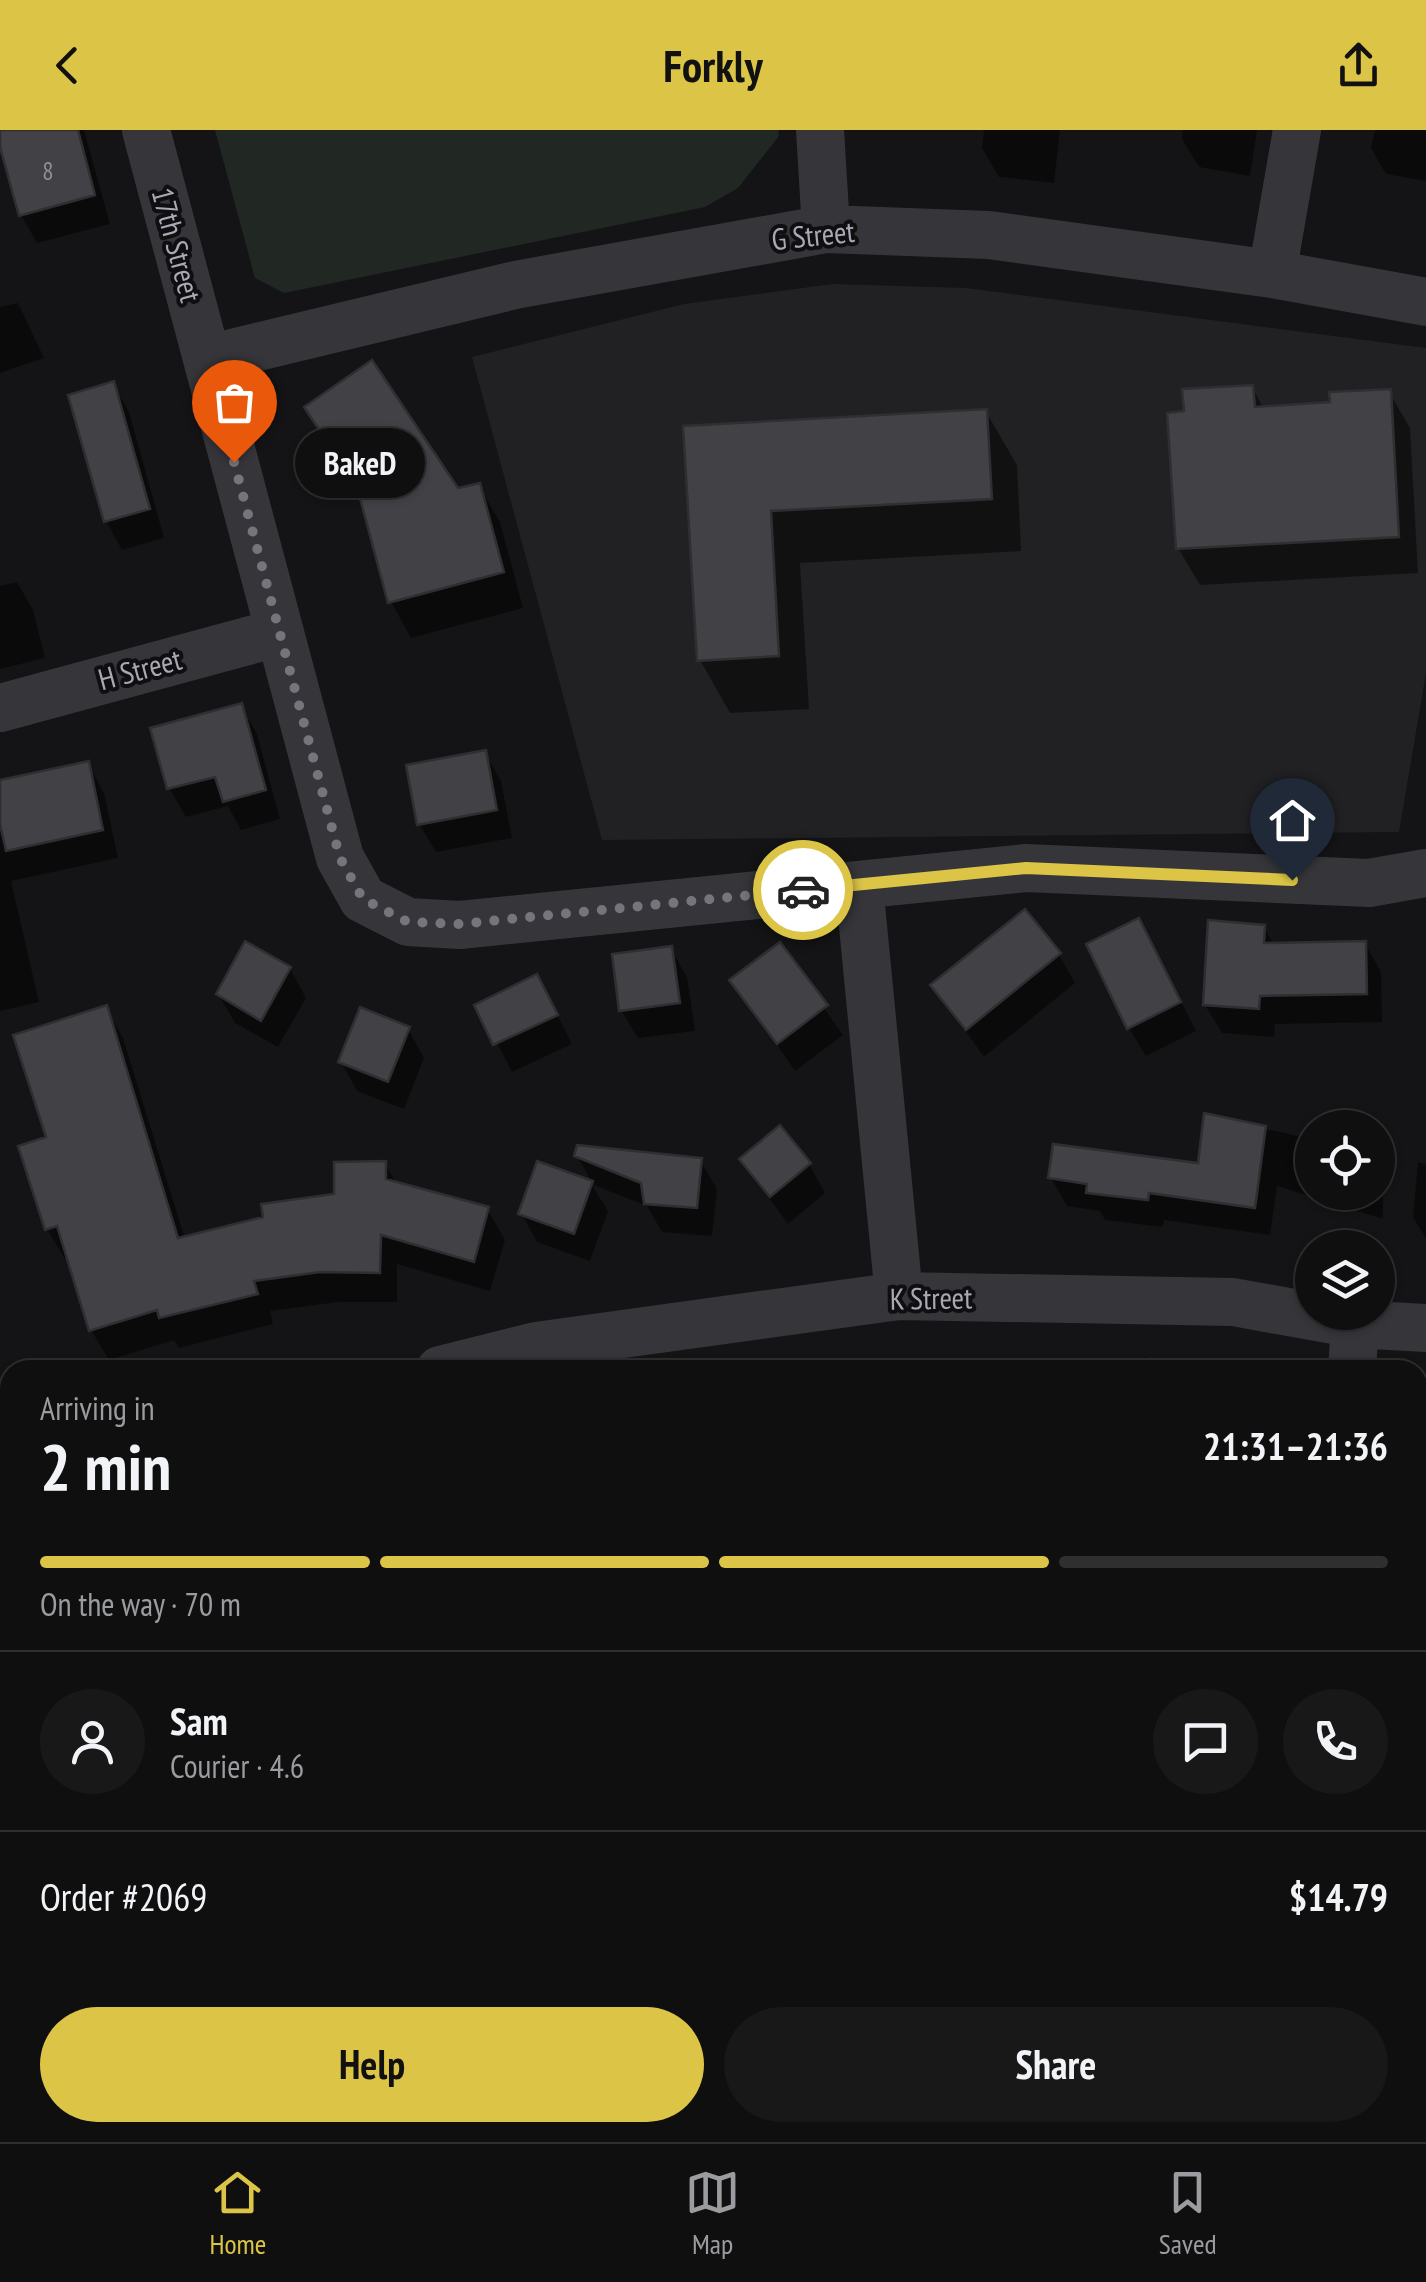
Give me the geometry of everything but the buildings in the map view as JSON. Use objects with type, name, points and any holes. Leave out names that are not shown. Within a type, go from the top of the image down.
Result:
[{"type":"street","name":"17th Street","points":[[146,130],[340,858],[363,899],[408,922],[477,923],[1026,868],[1368,883],[1426,873]]},
{"type":"street","points":[[820,130],[826,228]]},
{"type":"street","points":[[1272,274],[1297,130]]},
{"type":"street","name":"G Street","points":[[207,359],[514,284],[826,228],[989,235],[1272,274],[1426,302]]},
{"type":"street","name":"H Street","points":[[0,708],[280,632]]},
{"type":"street","points":[[859,884],[899,1296]]},
{"type":"street","name":"K Street","points":[[480,1360],[536,1346],[899,1296],[1233,1302],[1353,1347],[1426,1328]]},
{"type":"shaded area","points":[[215,130],[778,130],[779,136],[738,188],[705,207],[284,293],[255,278]]},
{"type":"shaded area","points":[[832,284],[966,288],[1426,348],[1426,673],[1399,832],[602,840],[472,357],[684,304]]},
{"type":"way so far","points":[[234,462],[340,858],[363,899],[408,922],[460,924],[803,890]]},
{"type":"place","name":"BakeD","points":[[234,462]]},
{"type":"route","points":[[803,890],[1026,868],[1292,880]]}]
